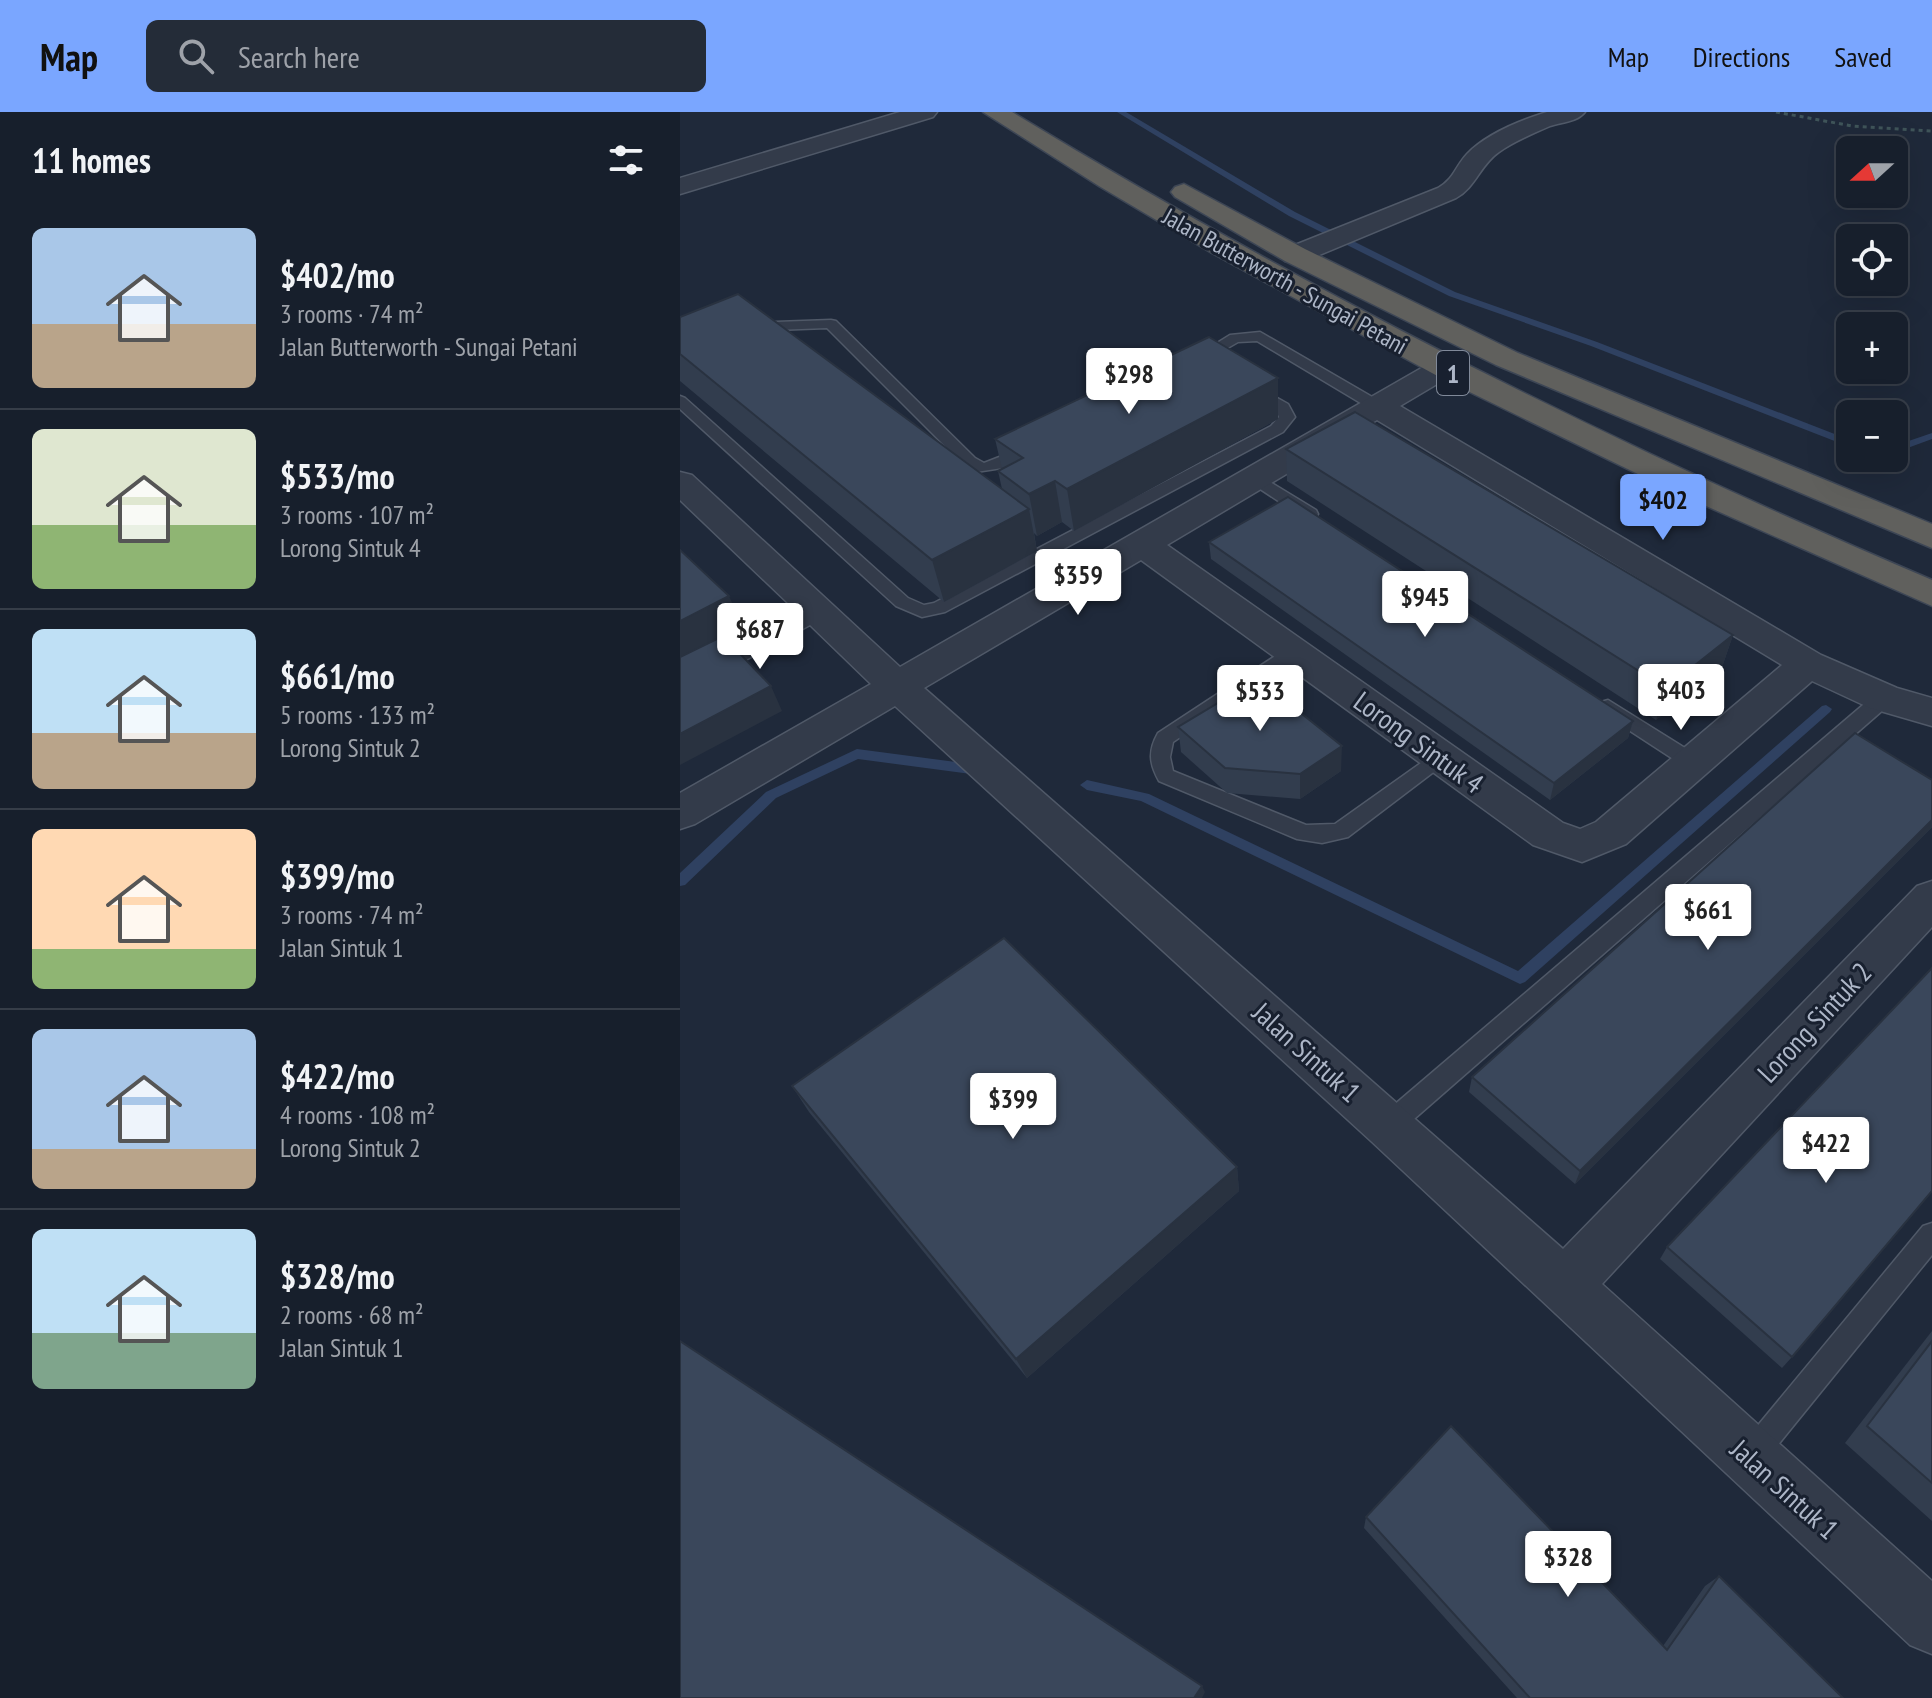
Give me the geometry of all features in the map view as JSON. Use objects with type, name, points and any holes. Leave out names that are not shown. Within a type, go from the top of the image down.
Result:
[{"type":"highway","name":"Jalan Butterworth - Sungai Petani","points":[[995,112],[1109,184],[1260,272],[1443,368],[1628,459],[1932,594]]},
{"type":"highway","name":"Jalan Butterworth - Sungai Petani","points":[[1144,170],[1306,250],[1507,359],[1932,537]]},
{"type":"street","points":[[1306,250],[1447,193],[1461,185],[1475,160],[1490,147],[1542,121],[1573,112]]},
{"type":"street","points":[[681,186],[914,119]]},
{"type":"street","points":[[680,813],[1380,408],[1443,368]]},
{"type":"street","points":[[1380,408],[1808,664],[1884,698],[1932,712]]},
{"type":"street","name":"Jalan Sintuk 1","points":[[680,482],[812,609],[1389,1125],[1932,1623]]},
{"type":"street","name":"Lorong Sintuk 4","points":[[1144,545],[1548,834],[1582,846],[1611,833],[1694,763]]},
{"type":"street","points":[[680,679],[812,609]]},
{"type":"street","points":[[1694,763],[1808,664]]},
{"type":"street","name":"Lorong Sintuk 2","points":[[1564,1286],[1932,898]]},
{"type":"lane","points":[[731,328],[831,324],[969,461],[982,469],[1003,464],[1043,443]]},
{"type":"lane","points":[[1202,363],[1235,338],[1260,336],[1380,408]]},
{"type":"lane","points":[[680,401],[902,602],[922,611],[939,608],[1277,429],[1287,417],[1282,407],[1242,382]]},
{"type":"lane","points":[[1257,479],[1323,522]]},
{"type":"lane","points":[[1292,651],[1165,738],[1159,764],[1166,776],[1304,833],[1322,835],[1341,831],[1442,758]]},
{"type":"lane","points":[[1588,694],[1694,763]]},
{"type":"lane","points":[[1389,1125],[1884,698]]},
{"type":"lane","points":[[1750,1457],[1932,1235]]},
{"type":"path","points":[[1776,112],[1852,126],[1932,131]]},
{"type":"building","points":[[738,294],[1029,509],[932,560],[680,354],[680,317]]},
{"type":"building","points":[[1209,337],[1278,378],[1067,489],[1055,481],[1029,494],[998,471],[1023,458],[995,439]]},
{"type":"building","points":[[1355,412],[1733,635],[1666,688],[1286,449]]},
{"type":"building","points":[[1288,497],[1633,721],[1554,783],[1209,542]]},
{"type":"building","points":[[680,550],[729,596],[680,621]]},
{"type":"building","points":[[723,636],[771,686],[680,734],[680,657]]},
{"type":"building","points":[[1258,679],[1342,746],[1300,774],[1225,768],[1178,727]]},
{"type":"building","points":[[1855,733],[1932,780],[1932,820],[1580,1171],[1472,1077]]},
{"type":"building","points":[[1004,938],[1237,1167],[1016,1359],[792,1086]]},
{"type":"building","points":[[1932,968],[1932,1191],[1792,1357],[1667,1247]]},
{"type":"building","points":[[680,1341],[1202,1686],[1194,1698],[680,1698]]},
{"type":"building","points":[[1932,1341],[1932,1483],[1867,1426]]},
{"type":"building","points":[[1451,1426],[1667,1650],[1719,1576],[1843,1698],[1530,1698],[1366,1517]]},
{"type":"waterway","points":[[1121,112],[1292,214],[1452,294],[1594,344],[1836,439]]},
{"type":"waterway","points":[[1908,445],[1932,436]]},
{"type":"waterway","points":[[1087,785],[1144,797],[1520,978],[1826,709]]},
{"type":"waterway","points":[[680,881],[771,795],[857,754],[971,769]]}]
